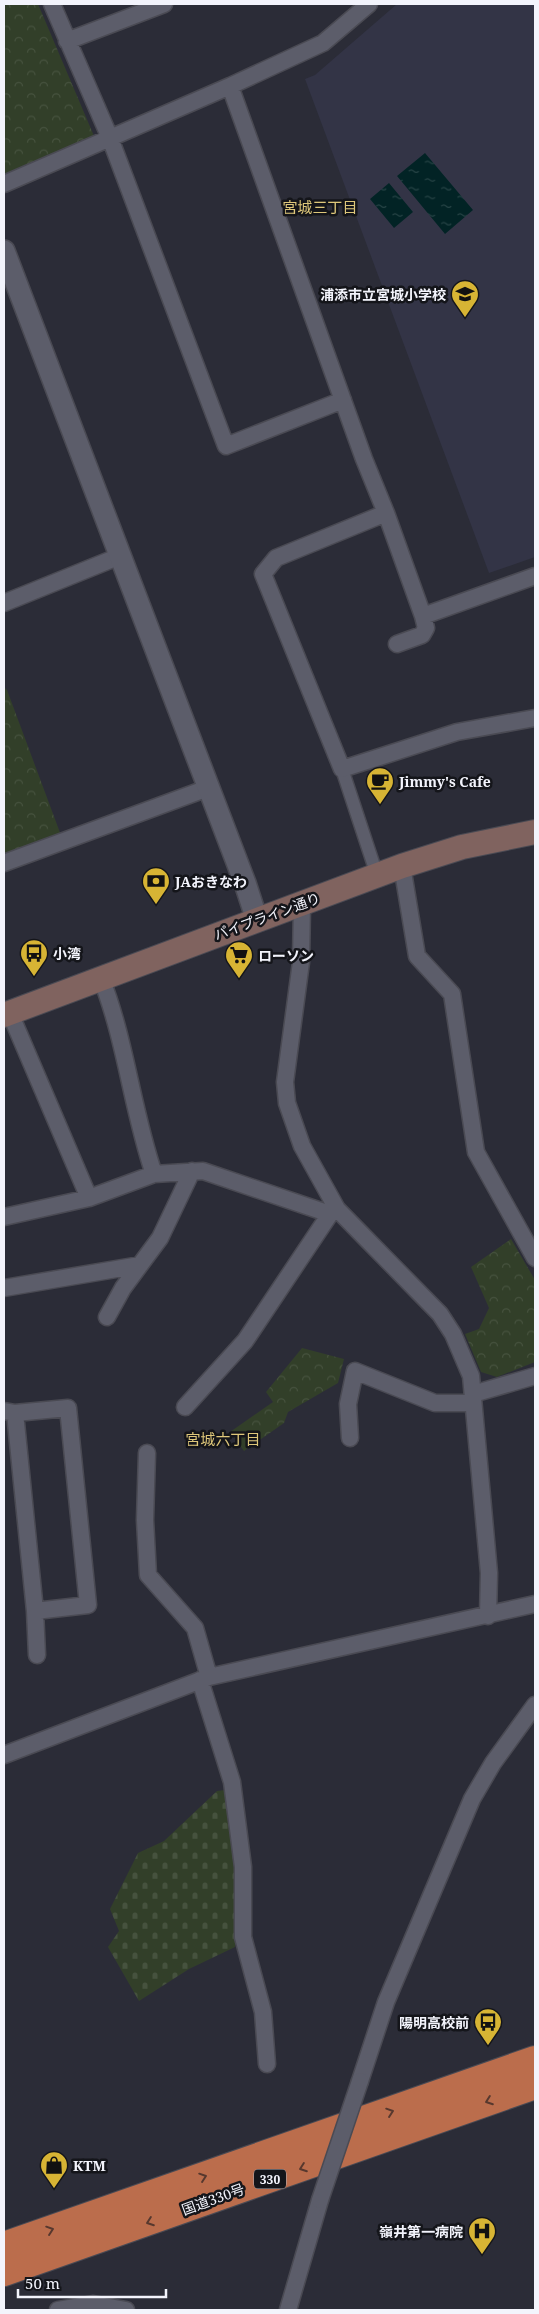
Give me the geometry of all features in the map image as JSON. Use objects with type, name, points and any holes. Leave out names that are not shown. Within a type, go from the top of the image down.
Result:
[{"type":"highway","name":"国道330号","points":[[4,2246],[535,2060]]},
{"type":"highway","name":"国道330号","points":[[4,2272],[535,2085]]},
{"type":"main road","name":"パイプライン通り","points":[[7,1014],[402,866],[462,847],[535,832]]},
{"type":"street","points":[[52,4],[110,138],[226,446],[343,400]]},
{"type":"street","points":[[67,41],[164,4]]},
{"type":"street","points":[[4,184],[230,86],[323,43],[369,4]]},
{"type":"street","points":[[230,86],[343,400],[424,616],[426,628],[422,635],[397,644]]},
{"type":"street","points":[[4,251],[257,920]]},
{"type":"street","points":[[378,875],[342,769],[264,574],[276,558],[386,512]]},
{"type":"street","points":[[4,603],[120,556]]},
{"type":"street","points":[[424,616],[535,576]]},
{"type":"street","points":[[342,769],[458,732],[535,718]]},
{"type":"street","points":[[4,864],[208,788]]},
{"type":"street","points":[[402,866],[417,956],[452,994],[476,1152],[535,1258]]},
{"type":"street","points":[[302,904],[301,962],[285,1082],[287,1103],[302,1146],[334,1212],[440,1314],[453,1334],[471,1376],[488,1563],[488,1616]]},
{"type":"street","points":[[101,978],[113,1009],[141,1136],[154,1174]]},
{"type":"street","points":[[7,1014],[89,1198]]},
{"type":"street","points":[[4,1217],[89,1198],[154,1174],[192,1171],[203,1171],[334,1212]]},
{"type":"street","points":[[107,1317],[123,1288],[160,1238],[192,1171]]},
{"type":"street","points":[[185,1407],[246,1341],[334,1212]]},
{"type":"street","points":[[4,1288],[140,1265]]},
{"type":"street","points":[[350,1438],[348,1404],[355,1371],[435,1403],[473,1398],[535,1376]]},
{"type":"street","points":[[35,1611],[88,1605],[68,1408],[9,1412],[35,1611],[37,1655]]},
{"type":"street","points":[[147,1452],[145,1520],[148,1575],[196,1628],[205,1679],[232,1782],[244,1867],[243,1936],[263,2012],[267,2064]]},
{"type":"street","points":[[4,1755],[205,1679],[535,1604]]},
{"type":"street","points":[[288,2310],[320,2200],[386,2002],[472,1799],[493,1763],[535,1705]]},
{"type":"street","points":[[58,2310],[93,2304],[126,2310]]},
{"type":"shaded area","name":"浦添市立宮城小学校","points":[[397,4],[535,4],[535,557],[489,573],[305,79],[315,75]]},
{"type":"green space","points":[[4,4],[38,4],[94,136],[4,174]]},
{"type":"green space","points":[[4,687],[7,690],[62,838],[4,859]]},
{"type":"green space","points":[[511,1239],[535,1280],[535,1362],[497,1377],[481,1372],[465,1334],[479,1329],[489,1308],[471,1267]]},
{"type":"green space","points":[[302,1348],[344,1359],[338,1383],[288,1412],[284,1423],[244,1451],[230,1432],[273,1402],[266,1392]]},
{"type":"green space","points":[[225,1790],[239,1868],[235,1947],[189,1969],[139,2001],[108,1947],[119,1931],[110,1909],[138,1853],[164,1841],[217,1791]]},
{"type":"water","points":[[425,153],[473,210],[445,234],[397,176]]},
{"type":"water","points":[[389,183],[413,212],[394,228],[370,199]]},
{"type":"place","name":"浦添市立宮城小学校","points":[[465,318]]},
{"type":"place","name":"Jimmy's Cafe","points":[[380,805]]},
{"type":"place","name":"JAおきなわ","points":[[156,905]]},
{"type":"place","name":"小湾","points":[[34,977]]},
{"type":"place","name":"ローソン","points":[[239,979]]},
{"type":"place","name":"陽明高校前","points":[[488,2046]]},
{"type":"place","name":"KTM","points":[[54,2189]]},
{"type":"place","name":"嶺井第一病院","points":[[482,2255]]},
{"type":"district","name":"宮城三丁目","points":[[320,207]]},
{"type":"district","name":"宮城六丁目","points":[[223,1439]]}]
